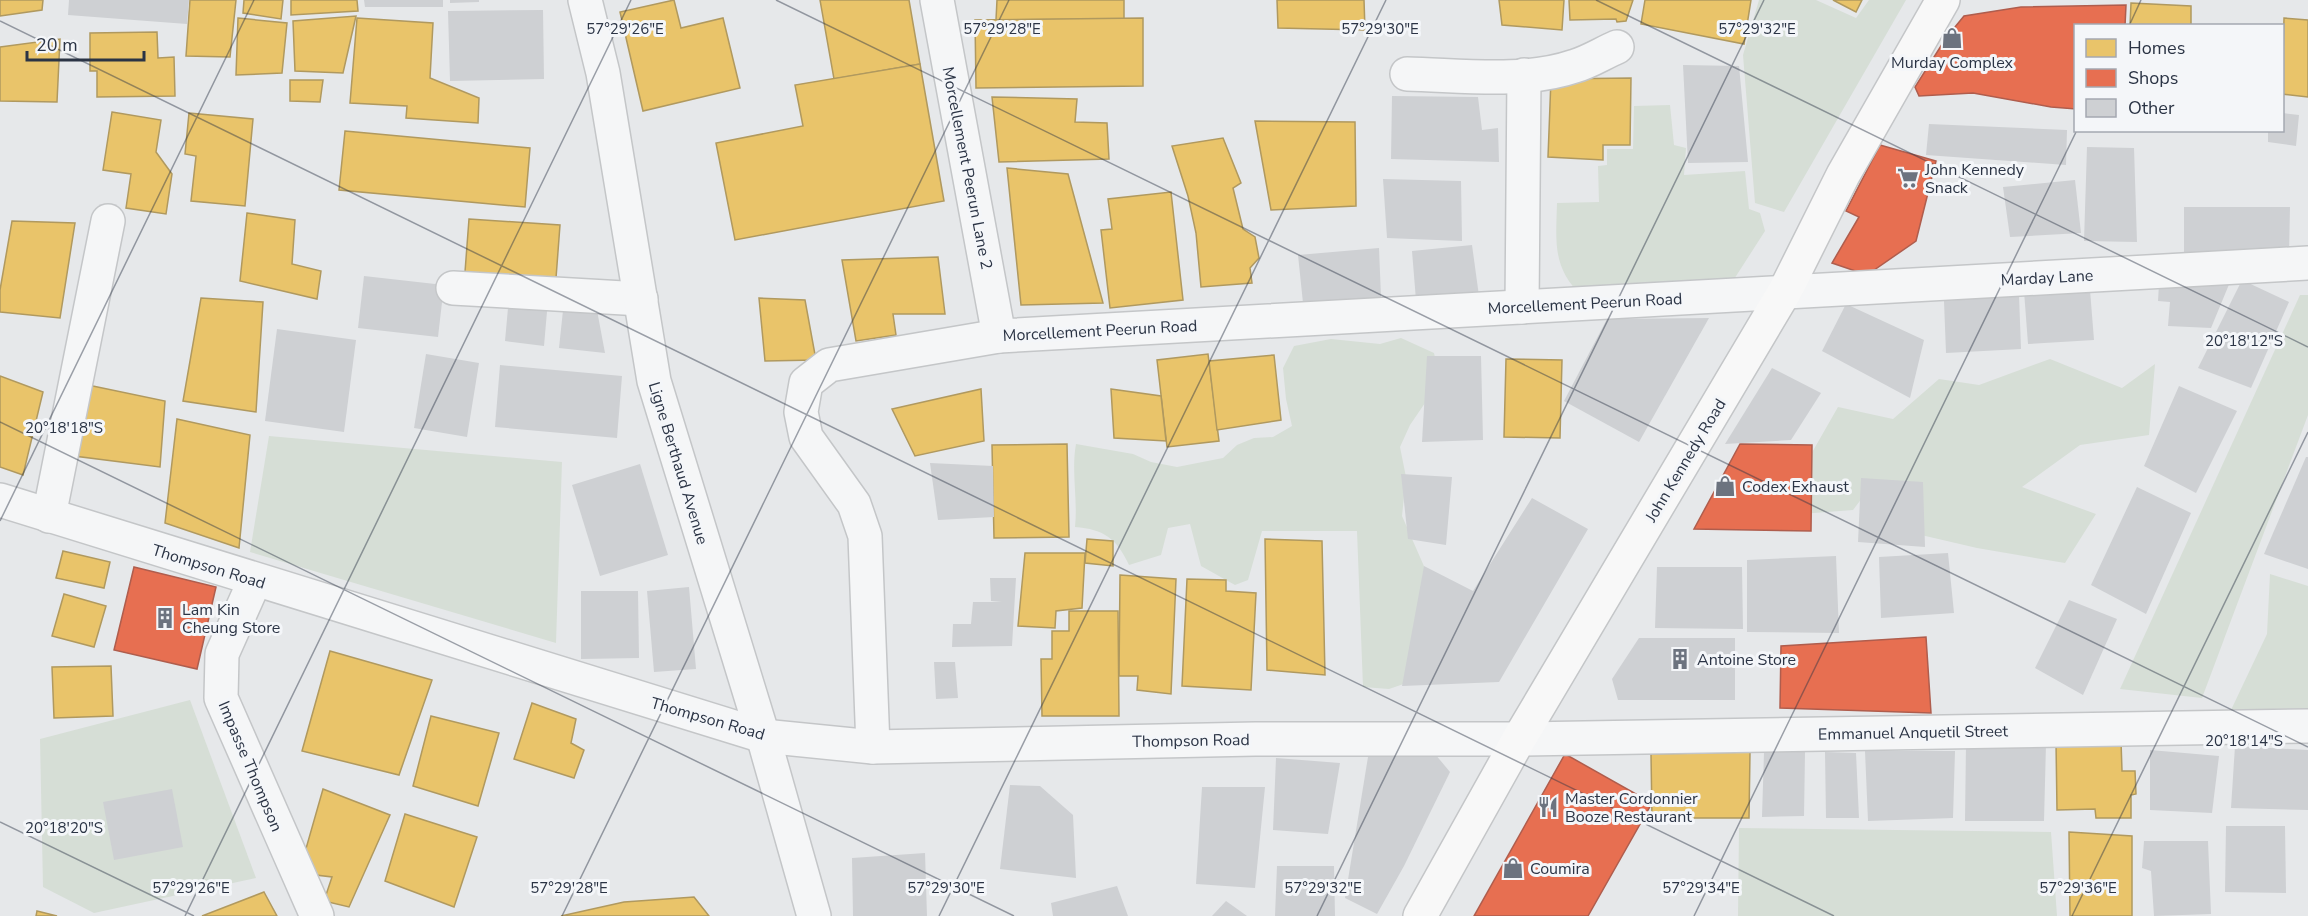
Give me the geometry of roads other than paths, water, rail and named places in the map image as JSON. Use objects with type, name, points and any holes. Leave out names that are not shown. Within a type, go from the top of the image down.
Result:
[{"type":"main road","name":"John Kennedy Road","points":[[1420,916],[1519,739],[1785,291],[1843,176],[1943,0]]},
{"type":"street","name":"Ligne Berthaud Avenue","points":[[585,0],[603,74],[654,381],[763,736],[814,916]]},
{"type":"street","name":"Morcellement Peerun Lane 2","points":[[936,0],[999,336]]},
{"type":"street","points":[[1407,74],[1524,75],[1575,66],[1617,47]]},
{"type":"street","points":[[1521,307],[1524,75]]},
{"type":"street","points":[[50,516],[108,221]]},
{"type":"street","name":"Marday Lane","points":[[1785,291],[2308,263]]},
{"type":"street","points":[[453,288],[641,299]]},
{"type":"street","name":"Morcellement Peerun Road","points":[[873,747],[866,536],[854,504],[806,437],[801,412],[806,383],[829,365],[999,336],[1785,291]]},
{"type":"street","name":"Thompson Road","points":[[0,500],[763,736],[873,747],[1255,738],[1519,739]]},
{"type":"street","name":"Impasse Thompson","points":[[255,580],[222,654],[221,698],[317,916]]},
{"type":"street","name":"Emmanuel Anquetil Street","points":[[1519,739],[2308,726]]},
{"type":"place","name":"Murday Complex","points":[[1952,38]]},
{"type":"place","name":"John Kennedy Snack","points":[[1908,178]]},
{"type":"place","name":"Codex Exhaust","points":[[1725,486]]},
{"type":"place","name":"Lam Kin Cheung Store","points":[[165,618]]},
{"type":"place","name":"Antoine Store","points":[[1680,659]]},
{"type":"place","name":"Master Cordonnier Booze Restaurant","points":[[1548,807]]},
{"type":"place","name":"Coumira","points":[[1513,868]]}]
